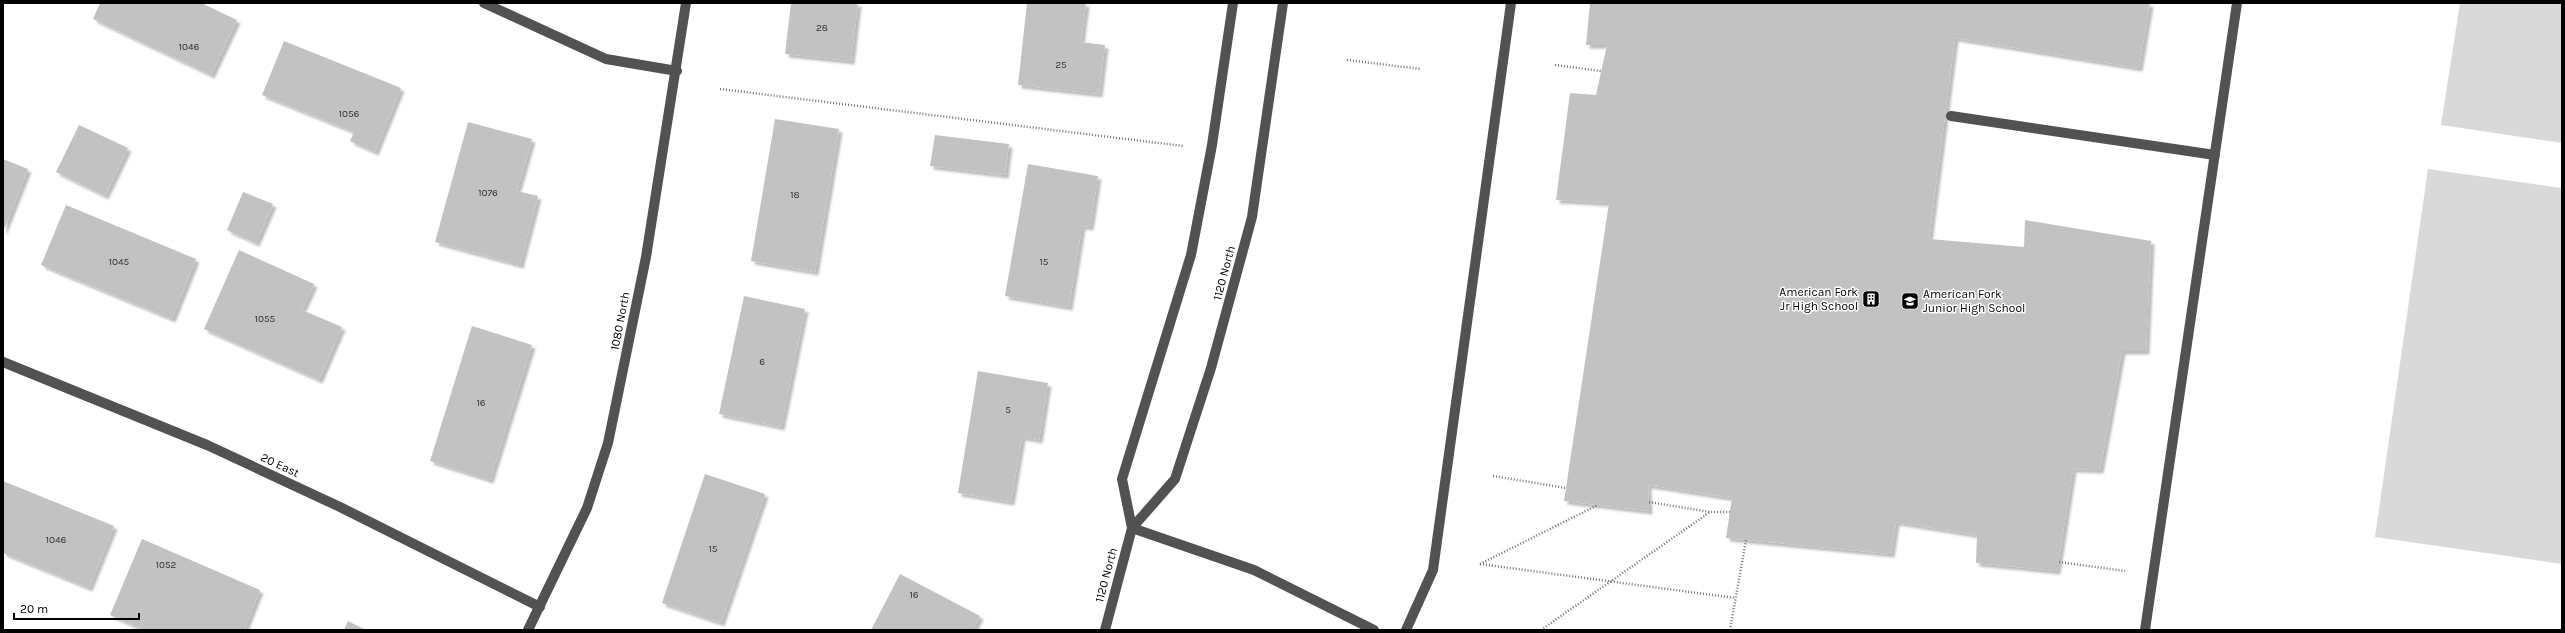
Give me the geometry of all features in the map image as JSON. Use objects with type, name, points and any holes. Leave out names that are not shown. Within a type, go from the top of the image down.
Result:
[{"type":"street","points":[[484,3],[606,59],[677,71]]},
{"type":"street","name":"1080 North","points":[[528,630],[587,508],[608,443],[646,257],[677,71],[686,3]]},
{"type":"street","name":"1120 North","points":[[1132,528],[1122,478],[1191,255],[1212,145],[1234,3]]},
{"type":"street","name":"1120 North","points":[[1104,630],[1132,528],[1175,480],[1217,346],[1252,217],[1283,3]]},
{"type":"street","points":[[1406,630],[1433,570],[1511,3]]},
{"type":"street","points":[[2145,630],[2237,3]]},
{"type":"street","points":[[1951,116],[2215,155]]},
{"type":"street","name":"20 East","points":[[3,362],[207,445],[340,507],[540,607]]},
{"type":"street","points":[[1132,528],[1254,570],[1374,630]]},
{"type":"path","points":[[1347,60],[1421,69]]},
{"type":"path","points":[[1555,65],[1601,71]]},
{"type":"path","points":[[720,89],[1186,146]]},
{"type":"path","points":[[1493,476],[1566,488]]},
{"type":"path","points":[[1648,502],[1710,512],[1730,512]]},
{"type":"path","points":[[1598,504],[1480,564],[1735,598]]},
{"type":"path","points":[[1541,630],[1710,512]]},
{"type":"path","points":[[1730,630],[1746,540]]},
{"type":"path","points":[[2059,562],[2128,572]]},
{"type":"shaded area","points":[[2460,3],[2562,3],[2562,143],[2441,125]]},
{"type":"shaded area","points":[[2428,169],[2562,188],[2562,564],[2375,537]]},
{"type":"building","points":[[100,3],[201,3],[237,20],[211,75],[93,19]]},
{"type":"building","points":[[791,3],[858,3],[851,61],[785,54]]},
{"type":"building","points":[[1027,3],[1086,3],[1081,42],[1105,45],[1099,94],[1018,85]]},
{"type":"building","name":"American Fork Jr High School","points":[[1590,3],[2150,3],[2139,68],[1955,38],[1929,239],[2024,247],[2025,220],[2151,241],[2146,351],[2122,351],[2100,470],[2073,469],[2057,571],[1976,563],[1977,535],[1896,522],[1891,554],[1726,538],[1732,498],[1648,485],[1649,511],[1564,501],[1609,203],[1556,200],[1570,93],[1596,95],[1607,45],[1586,45]]},
{"type":"building","points":[[284,41],[401,88],[375,152],[350,141],[354,132],[262,95]]},
{"type":"building","points":[[775,119],[839,129],[815,272],[751,261]]},
{"type":"building","points":[[468,122],[532,139],[517,191],[538,196],[520,265],[435,242]]},
{"type":"building","points":[[79,125],[128,148],[105,196],[56,172]]},
{"type":"building","points":[[935,135],[1009,144],[1005,175],[930,166]]},
{"type":"building","points":[[3,159],[28,169],[3,232]]},
{"type":"building","points":[[1028,164],[1098,176],[1090,227],[1082,226],[1069,307],[1005,296]]},
{"type":"building","points":[[243,192],[273,204],[256,243],[227,230]]},
{"type":"building","points":[[66,205],[196,259],[172,319],[41,265]]},
{"type":"building","points":[[239,250],[314,284],[302,310],[342,327],[319,380],[204,329]]},
{"type":"building","points":[[744,296],[805,309],[781,427],[719,414]]},
{"type":"building","points":[[472,326],[532,345],[490,480],[430,461]]},
{"type":"building","points":[[978,371],[1048,383],[1039,440],[1022,437],[1011,502],[958,493]]},
{"type":"building","points":[[705,474],[765,494],[721,623],[662,603]]},
{"type":"building","points":[[3,481],[114,526],[89,588],[3,553]]},
{"type":"building","points":[[142,539],[260,590],[244,630],[145,630],[110,615]]},
{"type":"building","points":[[900,574],[980,616],[973,630],[871,630]]},
{"type":"building","points":[[348,621],[366,630],[344,630]]},
{"type":"place","name":"American Fork Jr High School","points":[[1871,299]]},
{"type":"place","name":"American Fork Junior High School","points":[[1910,301]]}]
